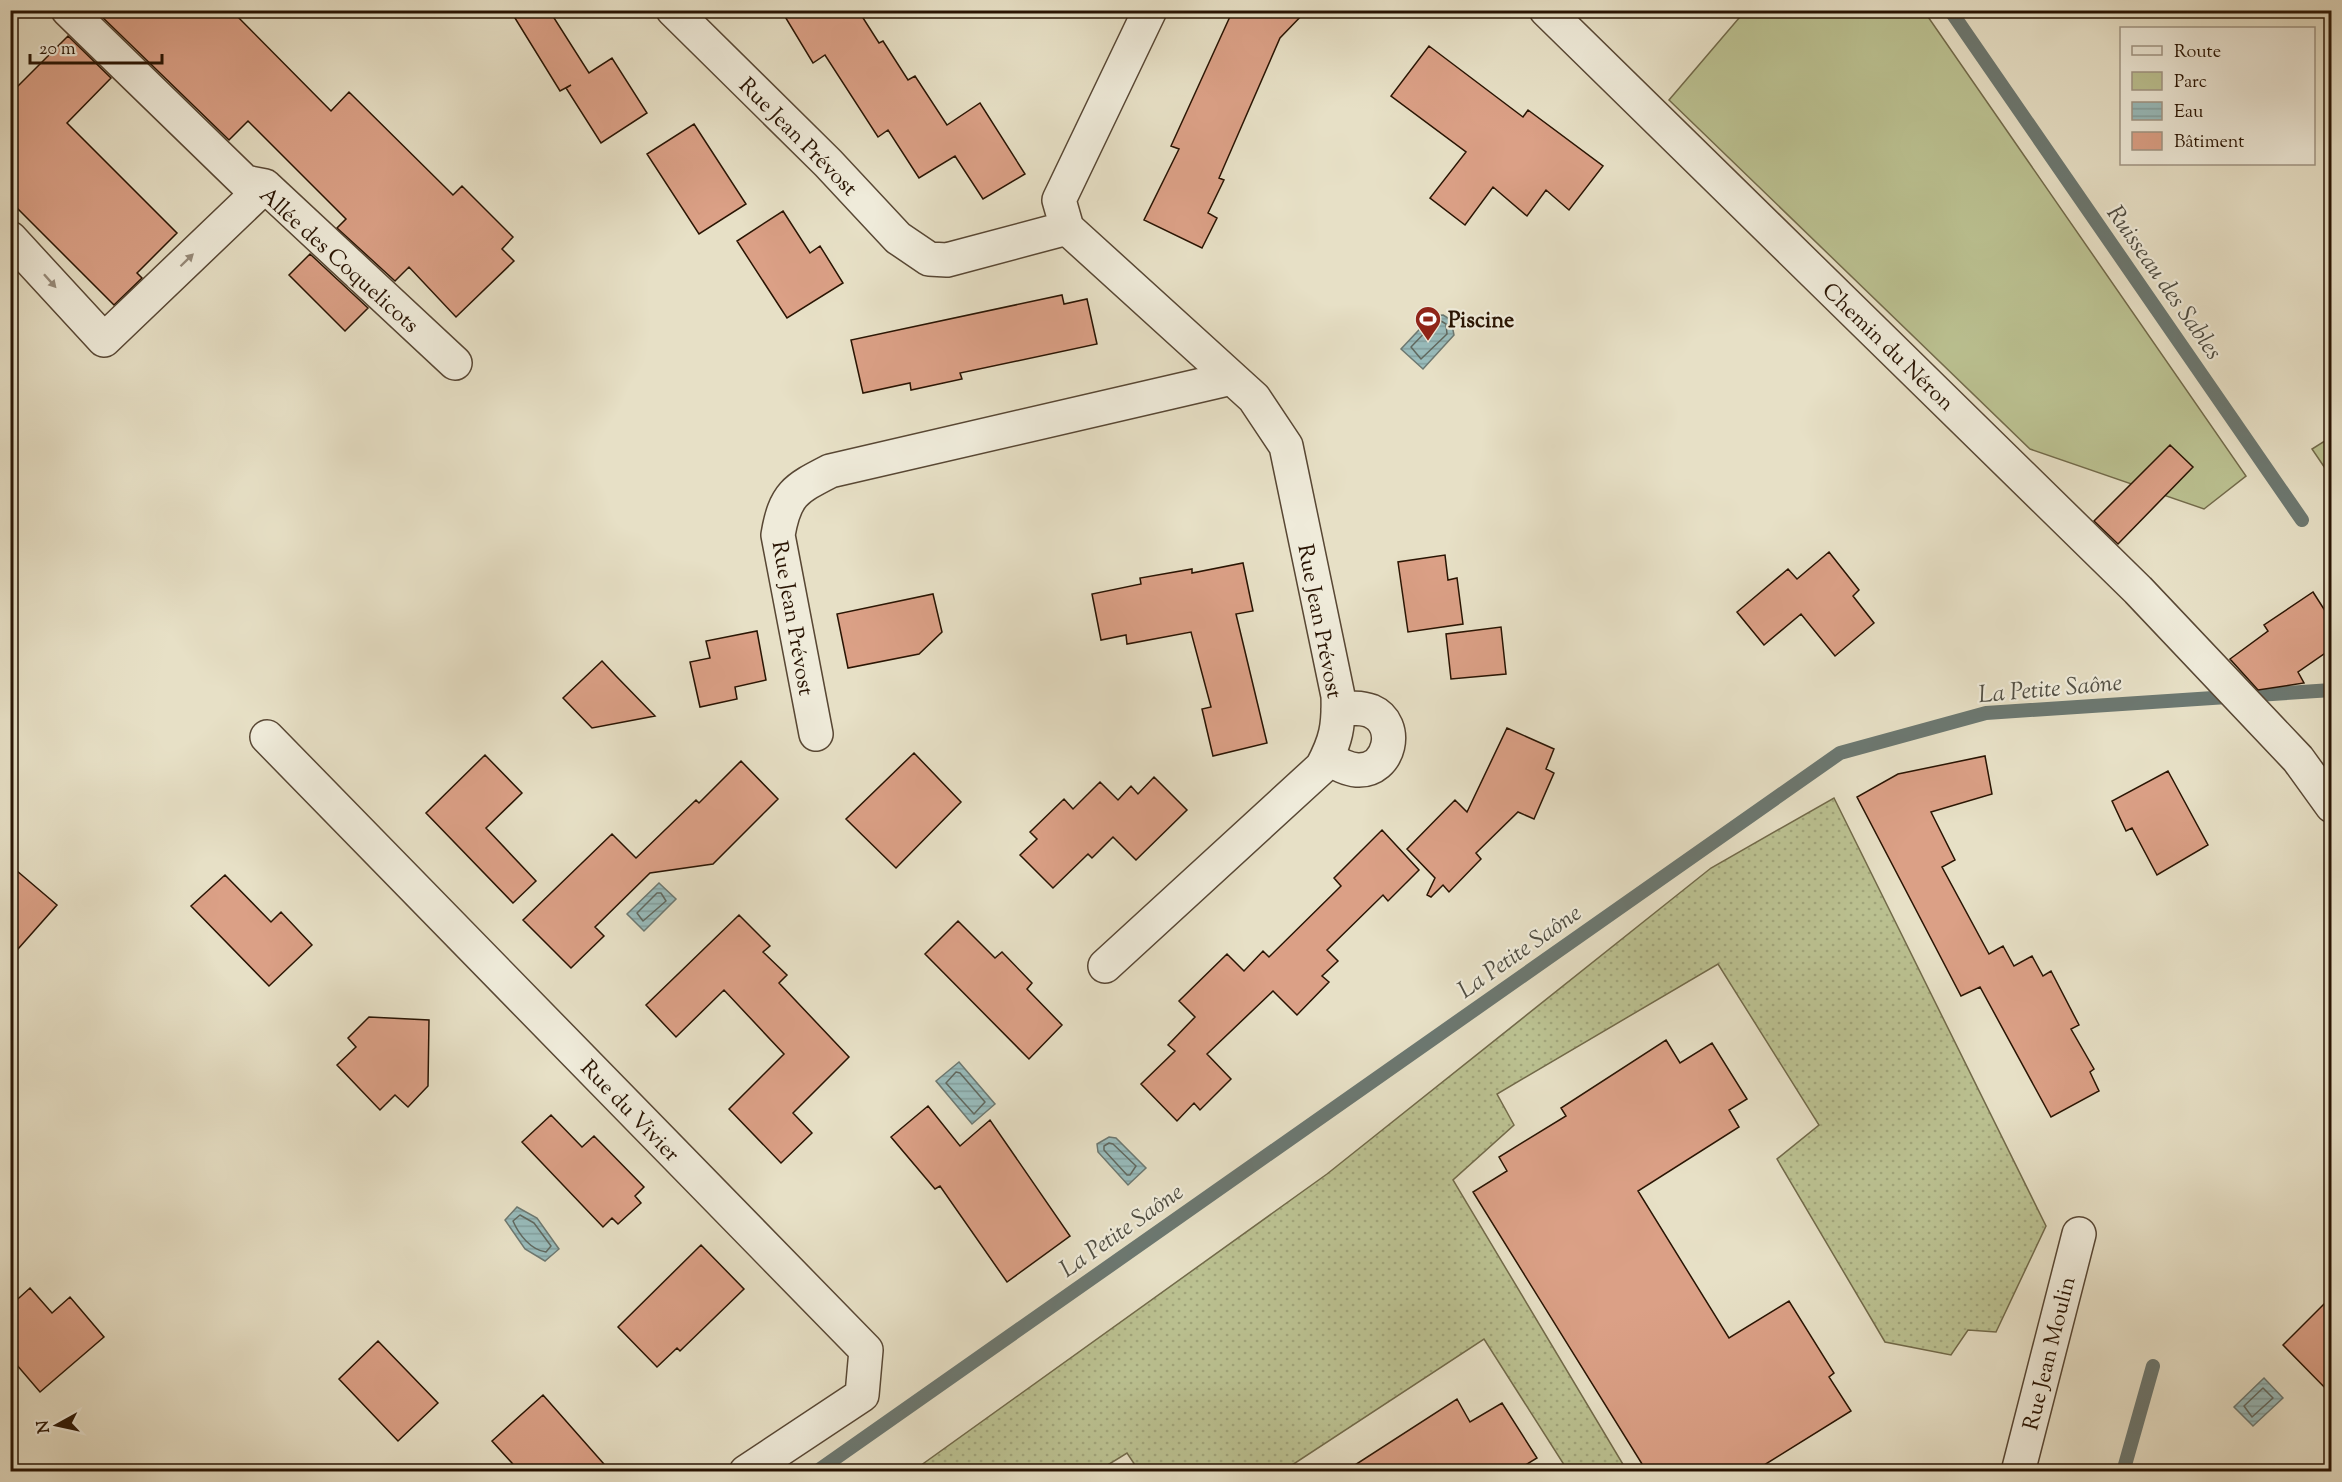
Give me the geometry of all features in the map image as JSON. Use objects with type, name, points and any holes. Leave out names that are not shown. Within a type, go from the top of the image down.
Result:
[{"type":"street","name":"Allée des Coquelicots","points":[[68,10],[245,182],[265,186],[455,363]]},
{"type":"street","name":"Rue Jean Prévost","points":[[673,10],[828,163],[898,238],[929,259],[947,260],[1067,228],[1254,398],[1286,446],[1338,696],[1334,744],[1322,767],[1105,966]]},
{"type":"street","points":[[1067,228],[1059,200],[1150,10]]},
{"type":"street","name":"Chemin du Néron","points":[[1546,10],[2138,590],[2298,759],[2331,806]]},
{"type":"street","points":[[10,238],[104,340],[265,186]]},
{"type":"street","name":"Rue Jean Prévost","points":[[816,734],[778,535],[782,509],[800,487],[830,471],[1232,378]]},
{"type":"street","points":[[1327,758],[1342,766],[1359,770],[1373,765],[1385,754],[1390,738],[1383,721],[1372,712],[1338,709]]},
{"type":"street","name":"Rue du Vivier","points":[[267,737],[867,1350],[862,1395],[746,1472]]},
{"type":"street","name":"Rue Jean Moulin","points":[[2018,1472],[2079,1234]]},
{"type":"green space","points":[[1745,11],[1924,11],[2246,476],[2204,509],[2030,449],[1669,100]]},
{"type":"green space","points":[[2331,437],[2331,477],[2312,449]]},
{"type":"green space","points":[[1834,798],[2046,1226],[1996,1332],[1968,1330],[1951,1355],[1885,1342],[1777,1159],[1819,1125],[1718,964],[1497,1094],[1514,1125],[1453,1180],[1627,1471],[1568,1471],[1484,1339],[1283,1471],[1139,1471],[1127,1453],[1098,1471],[913,1471],[1327,1174],[1711,868]]},
{"type":"water","name":"Piscine","points":[[1443,315],[1451,320],[1454,335],[1423,369],[1401,349],[1432,316]]},
{"type":"water","points":[[659,883],[676,899],[644,931],[627,914]]},
{"type":"water","points":[[959,1062],[995,1104],[972,1124],[936,1081]]},
{"type":"water","points":[[1109,1137],[1116,1138],[1146,1168],[1128,1185],[1098,1152],[1097,1144]]},
{"type":"water","points":[[517,1207],[537,1218],[559,1249],[545,1261],[525,1249],[505,1220]]},
{"type":"water","points":[[2264,1378],[2283,1398],[2253,1426],[2234,1407]]},
{"type":"building","points":[[95,10],[231,10],[331,111],[349,92],[453,195],[462,186],[513,237],[502,249],[514,261],[456,317],[409,267],[395,281],[337,228],[346,219],[248,121],[229,140]]},
{"type":"building","points":[[510,10],[549,10],[589,73],[612,58],[647,113],[601,143],[566,88],[571,85],[560,91]]},
{"type":"building","points":[[781,10],[858,10],[879,43],[883,41],[908,80],[915,76],[947,125],[980,103],[1025,174],[983,199],[955,156],[919,178],[888,130],[878,137],[825,55],[813,63]]},
{"type":"building","points":[[1233,10],[1307,10],[1280,38],[1219,178],[1224,180],[1208,213],[1217,218],[1202,248],[1144,220],[1179,149],[1171,146]]},
{"type":"building","points":[[68,36],[111,78],[67,123],[177,233],[137,273],[142,278],[114,305],[10,201],[10,94]]},
{"type":"building","points":[[1429,46],[1523,117],[1528,110],[1603,166],[1569,210],[1546,190],[1527,216],[1493,187],[1465,225],[1430,198],[1466,152],[1391,96]]},
{"type":"building","points":[[694,124],[746,204],[699,234],[647,154]]},
{"type":"building","points":[[783,211],[810,253],[820,246],[843,283],[787,318],[737,241]]},
{"type":"building","points":[[310,254],[368,308],[345,331],[289,275]]},
{"type":"building","points":[[1062,295],[1064,304],[1087,299],[1097,344],[960,373],[962,379],[911,390],[910,383],[863,393],[851,340]]},
{"type":"building","points":[[2170,445],[2193,467],[2118,544],[2094,521]]},
{"type":"building","points":[[1829,552],[1859,590],[1853,596],[1874,623],[1835,656],[1801,614],[1764,645],[1737,612],[1788,569],[1797,579]]},
{"type":"building","points":[[1445,555],[1448,580],[1457,578],[1463,624],[1408,632],[1398,562]]},
{"type":"building","points":[[1243,563],[1253,611],[1236,614],[1267,743],[1213,756],[1202,709],[1211,707],[1191,632],[1127,644],[1126,635],[1101,640],[1092,594],[1141,584],[1140,578],[1192,569],[1192,573]]},
{"type":"building","points":[[2313,592],[2331,620],[2331,649],[2298,672],[2304,683],[2258,690],[2230,659],[2268,631],[2264,625]]},
{"type":"building","points":[[933,594],[942,632],[919,654],[848,668],[837,614]]},
{"type":"building","points":[[1501,627],[1506,674],[1451,679],[1446,634]]},
{"type":"building","points":[[757,631],[766,680],[735,687],[737,699],[700,707],[690,662],[710,658],[706,641]]},
{"type":"building","points":[[602,661],[655,716],[592,728],[563,698]]},
{"type":"building","points":[[1507,728],[1554,749],[1546,769],[1554,773],[1534,819],[1518,812],[1476,853],[1481,859],[1449,892],[1443,885],[1431,897],[1427,895],[1435,878],[1407,849],[1455,800],[1467,812]]},
{"type":"building","points":[[914,753],[961,802],[896,868],[846,819]]},
{"type":"building","points":[[485,755],[522,793],[486,828],[536,881],[513,903],[426,813]]},
{"type":"building","points":[[1985,756],[1992,794],[1931,812],[1955,860],[1942,867],[1989,954],[2003,946],[2014,966],[2032,956],[2043,976],[2051,971],[2079,1025],[2071,1029],[2094,1069],[2090,1072],[2099,1091],[2051,1117],[1980,987],[1961,996],[1857,797],[1898,774]]},
{"type":"building","points":[[741,761],[778,799],[713,864],[650,873],[595,927],[604,936],[571,968],[523,920],[612,834],[636,858],[696,800],[699,803]]},
{"type":"building","points":[[2168,771],[2208,845],[2157,875],[2132,828],[2126,831],[2112,801]]},
{"type":"building","points":[[1154,777],[1187,810],[1136,860],[1113,837],[1092,858],[1088,854],[1053,888],[1020,855],[1037,839],[1030,832],[1064,799],[1073,809],[1100,782],[1118,800],[1131,786],[1138,794]]},
{"type":"building","points":[[1382,830],[1419,870],[1388,901],[1383,895],[1327,950],[1338,961],[1322,976],[1329,982],[1297,1015],[1273,991],[1207,1054],[1231,1079],[1200,1110],[1194,1103],[1177,1121],[1141,1084],[1175,1051],[1168,1045],[1195,1017],[1179,1001],[1227,954],[1244,971],[1263,951],[1269,957],[1341,886],[1334,878]]},
{"type":"building","points":[[10,865],[57,905],[10,958]]},
{"type":"building","points":[[225,875],[271,922],[281,912],[312,945],[269,986],[191,906]]},
{"type":"building","points":[[739,915],[770,946],[763,952],[787,975],[779,983],[849,1057],[793,1113],[812,1133],[781,1163],[729,1109],[784,1054],[724,990],[676,1037],[646,1005]]},
{"type":"building","points":[[958,921],[995,958],[1002,952],[1032,983],[1027,989],[1062,1025],[1029,1059],[925,954]]},
{"type":"building","points":[[369,1017],[429,1020],[428,1086],[408,1107],[395,1095],[380,1110],[337,1065],[356,1047],[348,1038]]},
{"type":"building","points":[[1666,1040],[1680,1063],[1712,1043],[1747,1099],[1729,1110],[1739,1127],[1638,1191],[1729,1338],[1789,1301],[1834,1373],[1829,1377],[1851,1411],[1753,1472],[1647,1472],[1473,1192],[1507,1171],[1499,1157],[1566,1116],[1561,1108]]},
{"type":"building","points":[[928,1106],[960,1146],[990,1120],[1070,1236],[1007,1282],[940,1186],[935,1189],[891,1137]]},
{"type":"building","points":[[551,1115],[582,1147],[594,1136],[644,1187],[635,1196],[641,1203],[618,1224],[612,1218],[603,1227],[522,1142]]},
{"type":"building","points":[[701,1245],[744,1289],[680,1351],[677,1348],[657,1367],[618,1327]]},
{"type":"building","points":[[30,1288],[52,1313],[70,1297],[104,1337],[40,1392],[10,1357],[10,1306]]},
{"type":"building","points":[[2331,1297],[2331,1394],[2283,1345]]},
{"type":"building","points":[[378,1341],[438,1403],[398,1441],[339,1379]]},
{"type":"building","points":[[543,1395],[611,1472],[520,1472],[492,1441]]},
{"type":"building","points":[[1457,1399],[1470,1422],[1502,1403],[1537,1458],[1514,1472],[1344,1472]]},
{"type":"waterway","name":"Ruisseau des Sables","points":[[1950,10],[2302,520]]},
{"type":"waterway","name":"La Petite Saône","points":[[816,1472],[1840,753],[1986,713],[2332,690]]},
{"type":"waterway","points":[[2123,1472],[2153,1366]]},
{"type":"place","name":"Piscine","points":[[1428,342]]}]
